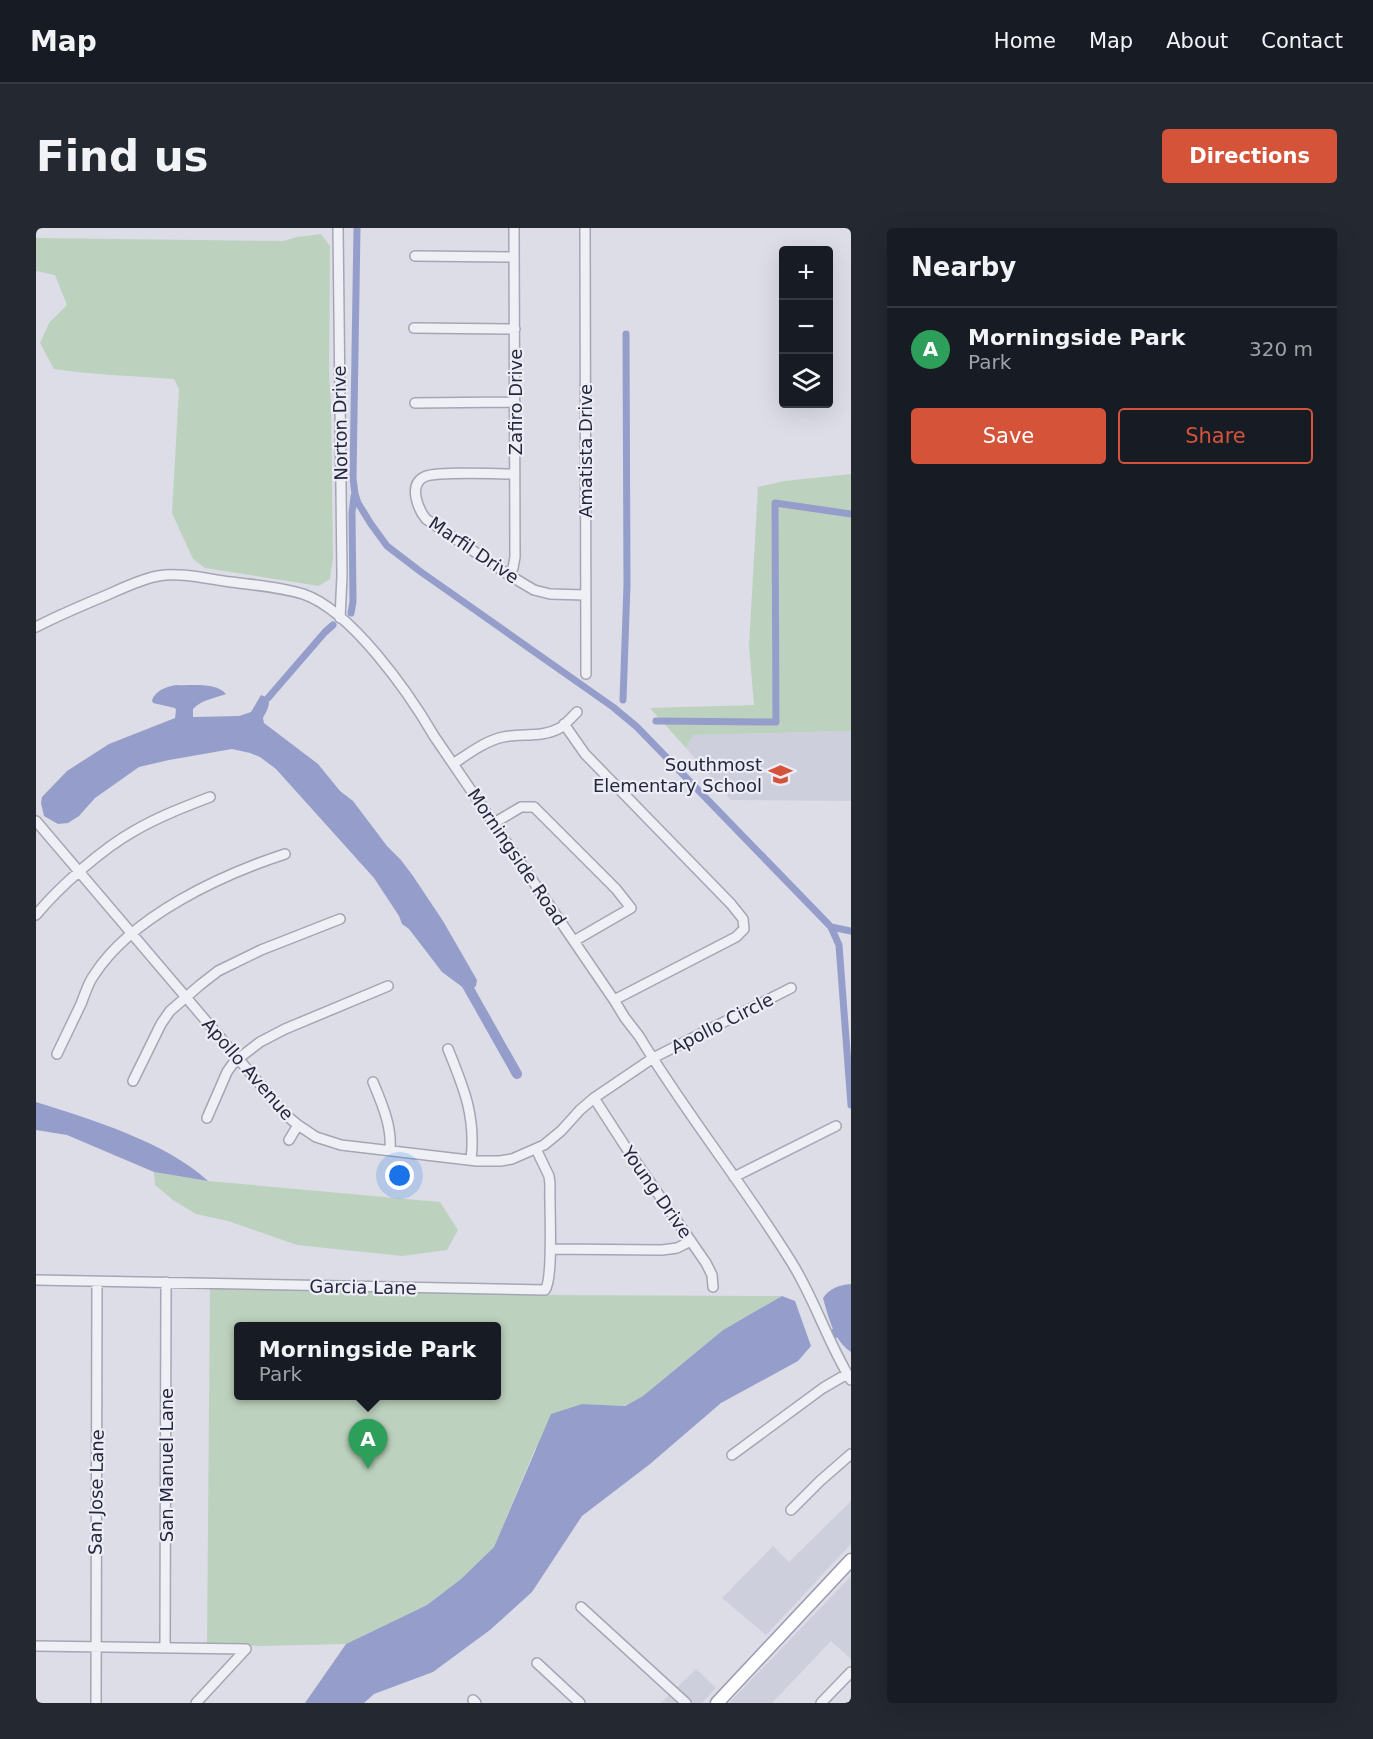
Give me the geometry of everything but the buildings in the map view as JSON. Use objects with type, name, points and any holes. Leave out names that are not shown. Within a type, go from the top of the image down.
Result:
[{"type":"main road","points":[[717,1703],[851,1560]]},
{"type":"street","name":"Norton Drive","points":[[338,228],[342,576],[340,618]]},
{"type":"street","name":"Zafiro Drive","points":[[509,575],[515,556],[514,228]]},
{"type":"street","name":"Amatista Drive","points":[[585,228],[586,674]]},
{"type":"street","points":[[415,256],[514,257]]},
{"type":"street","points":[[414,328],[515,329]]},
{"type":"street","points":[[415,403],[515,402]]},
{"type":"street","name":"Marfil Drive","points":[[515,474],[425,476],[417,485],[418,506],[426,519],[509,575],[542,592],[558,595],[585,595]]},
{"type":"street","name":"Morningside Road","points":[[36,627],[121,589],[156,576],[166,575],[202,578],[303,594],[325,605],[364,640],[382,660],[421,713],[453,764],[794,1266],[849,1377]]},
{"type":"street","points":[[453,764],[494,740],[514,735],[547,733],[557,729],[577,712]]},
{"type":"street","points":[[564,724],[585,754],[657,826],[743,919],[744,929],[736,937],[614,1000]]},
{"type":"street","points":[[36,915],[80,872],[131,833],[165,815],[210,797]]},
{"type":"street","points":[[494,823],[521,807],[534,807],[616,889],[631,908],[574,941]]},
{"type":"street","name":"Apollo Avenue","points":[[36,821],[270,1097],[298,1125],[316,1137],[341,1145],[471,1160],[500,1161],[523,1155],[554,1138],[594,1098],[653,1058]]},
{"type":"street","points":[[57,1054],[93,976],[109,956],[132,934],[163,910],[194,892],[254,864],[285,854]]},
{"type":"street","points":[[133,1081],[161,1024],[170,1011],[218,971],[261,950],[340,919]]},
{"type":"street","points":[[207,1118],[227,1072],[238,1058],[260,1042],[285,1029],[388,986]]},
{"type":"street","name":"Apollo Circle","points":[[653,1058],[791,988]]},
{"type":"street","points":[[448,1049],[468,1102],[472,1120],[471,1160]]},
{"type":"street","points":[[373,1082],[388,1124],[391,1139],[390,1150]]},
{"type":"street","name":"Young Drive","points":[[594,1098],[691,1241],[712,1275],[713,1287]]},
{"type":"street","points":[[289,1140],[298,1125]]},
{"type":"street","points":[[734,1177],[836,1126]]},
{"type":"street","name":"Garcia Lane","points":[[36,1280],[545,1290],[548,1285],[550,1249],[550,1184],[549,1176],[536,1149]]},
{"type":"street","points":[[550,1249],[662,1250],[677,1248],[691,1241]]},
{"type":"street","name":"San Jose Lane","points":[[96,1703],[98,1282]]},
{"type":"street","name":"San Manuel Lane","points":[[165,1648],[166,1282]]},
{"type":"street","points":[[732,1455],[823,1388],[849,1377]]},
{"type":"street","points":[[791,1510],[851,1454]]},
{"type":"street","points":[[581,1608],[686,1703]]},
{"type":"street","points":[[36,1646],[246,1649],[196,1703]]},
{"type":"street","points":[[537,1663],[579,1703]]},
{"type":"street","points":[[821,1703],[849,1678]]},
{"type":"shaded area","name":"Southmost Elementary School","points":[[851,731],[851,801],[731,800],[686,748],[693,735]]},
{"type":"shaded area","points":[[851,1501],[851,1544],[766,1635],[722,1598],[773,1546],[789,1562]]},
{"type":"shaded area","points":[[851,1576],[851,1659],[831,1641],[772,1703],[729,1703]]},
{"type":"shaded area","points":[[696,1669],[716,1688],[702,1703],[661,1703]]},
{"type":"green space","points":[[321,234],[330,246],[329,372],[333,558],[330,579],[319,586],[205,568],[193,559],[172,513],[179,389],[174,379],[54,369],[40,343],[49,323],[67,305],[55,275],[36,271],[36,238],[283,241]]},
{"type":"green space","points":[[851,474],[851,731],[693,735],[686,748],[650,708],[754,705],[749,646],[758,487],[785,481]]},
{"type":"green space","points":[[154,1172],[208,1181],[440,1202],[458,1230],[447,1250],[402,1256],[297,1245],[228,1221],[196,1214],[173,1200],[155,1185]]},
{"type":"green space","points":[[210,1288],[556,1295],[782,1296],[723,1330],[643,1396],[624,1406],[582,1404],[535,1449],[494,1547],[461,1579],[427,1605],[346,1644],[259,1646],[207,1643]]},
{"type":"water","points":[[176,685],[210,686],[226,694],[196,706],[193,709],[193,717],[239,716],[251,712],[261,695],[268,698],[269,706],[263,718],[264,723],[318,764],[340,791],[353,801],[387,846],[401,860],[443,921],[477,980],[476,986],[469,992],[442,972],[409,929],[402,924],[374,878],[276,769],[260,757],[250,753],[232,749],[139,767],[95,798],[79,816],[68,823],[58,824],[44,816],[42,797],[67,771],[109,744],[175,718],[175,708],[153,703],[152,700],[159,691]]},
{"type":"water","points":[[36,1102],[103,1124],[149,1143],[191,1167],[208,1181],[154,1172],[67,1135],[36,1130]]},
{"type":"water","points":[[851,1284],[851,1352],[836,1335],[823,1298],[835,1288]]},
{"type":"water","points":[[782,1296],[795,1301],[811,1346],[798,1361],[721,1403],[650,1464],[582,1516],[532,1592],[490,1630],[433,1672],[374,1694],[364,1703],[305,1703],[346,1644],[427,1605],[461,1579],[494,1547],[551,1414],[582,1404],[625,1406],[643,1396],[723,1330]]},
{"type":"waterway","points":[[357,228],[353,478],[358,503],[387,546],[613,707],[637,727],[831,927],[839,945],[851,1105]]},
{"type":"waterway","points":[[623,700],[627,585],[626,334]]},
{"type":"waterway","points":[[351,613],[354,496]]},
{"type":"waterway","points":[[656,721],[776,722],[775,503],[851,514]]},
{"type":"waterway","points":[[268,698],[333,625]]},
{"type":"waterway","points":[[831,927],[851,931]]},
{"type":"waterway","points":[[464,980],[517,1074]]},
{"type":"waterway","points":[[833,1334],[851,1326]]},
{"type":"place","name":"Southmost Elementary School","points":[[780,774]]},
{"type":"place","name":"Morningside Park","points":[[368,1469]]}]
